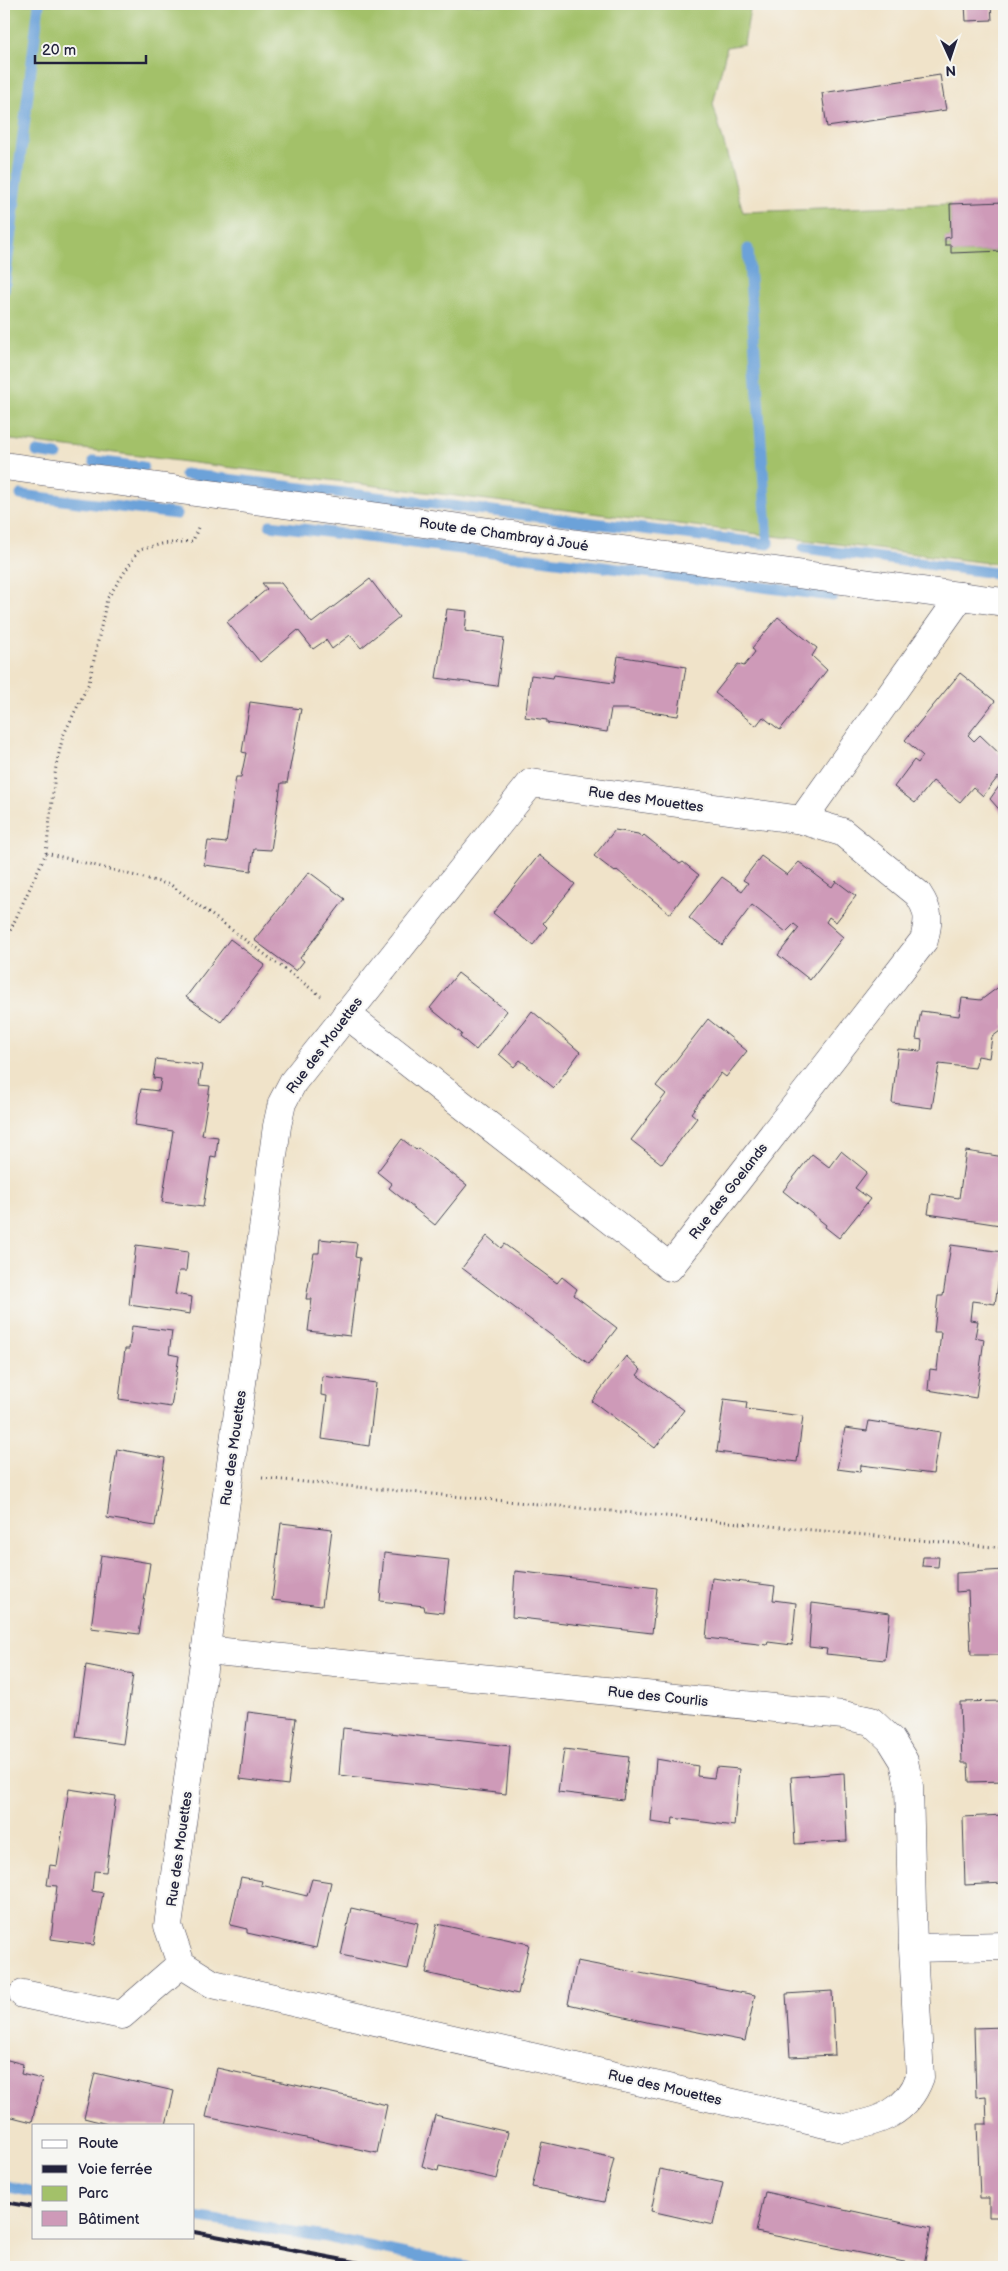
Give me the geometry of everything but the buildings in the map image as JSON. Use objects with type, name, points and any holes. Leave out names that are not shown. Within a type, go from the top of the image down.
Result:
[{"type":"street","name":"Route de Chambray à Joué","points":[[4,466],[1004,602]]},
{"type":"street","points":[[802,820],[961,596]]},
{"type":"street","name":"Rue des Mouettes","points":[[802,820],[531,783],[293,1082],[282,1103],[229,1474],[168,1926],[180,1964],[213,1984],[843,2128],[872,2123],[895,2112],[914,2093],[920,2077],[912,1948]]},
{"type":"street","name":"Rue des Goelands","points":[[346,1014],[670,1267],[924,940],[928,924],[927,908],[918,894],[842,832],[802,820]]},
{"type":"street","name":"Rue des Courlis","points":[[206,1650],[843,1715],[871,1721],[891,1740],[904,1761],[909,1786],[912,1948]]},
{"type":"street","points":[[912,1948],[1004,1946]]},
{"type":"street","points":[[23,1994],[122,2015],[180,1964]]},
{"type":"path","points":[[4,944],[46,853],[56,766],[63,736],[89,683],[107,599],[139,550],[162,544],[194,541],[210,494]]},
{"type":"path","points":[[46,853],[171,885],[346,1014]]},
{"type":"path","points":[[229,1474],[1004,1548]]},
{"type":"green space","points":[[6,4],[751,4],[744,44],[727,47],[713,104],[743,212],[950,204],[951,237],[945,238],[945,245],[951,245],[951,253],[1004,251],[1004,565],[4,439],[4,20]]},
{"type":"waterway","points":[[4,290],[39,4]]},
{"type":"waterway","points":[[185,474],[768,544],[748,249]]},
{"type":"waterway","points":[[37,452],[57,455]]},
{"type":"waterway","points":[[94,461],[143,467]]},
{"type":"waterway","points":[[21,495],[177,514]]},
{"type":"waterway","points":[[270,525],[833,596]]},
{"type":"waterway","points":[[804,548],[995,573]]},
{"type":"waterway","points":[[4,2186],[32,2192]]},
{"type":"waterway","points":[[195,2217],[326,2237],[466,2267]]},
{"type":"railway","points":[[4,2202],[32,2207]]},
{"type":"railway","points":[[195,2232],[381,2267]]}]
